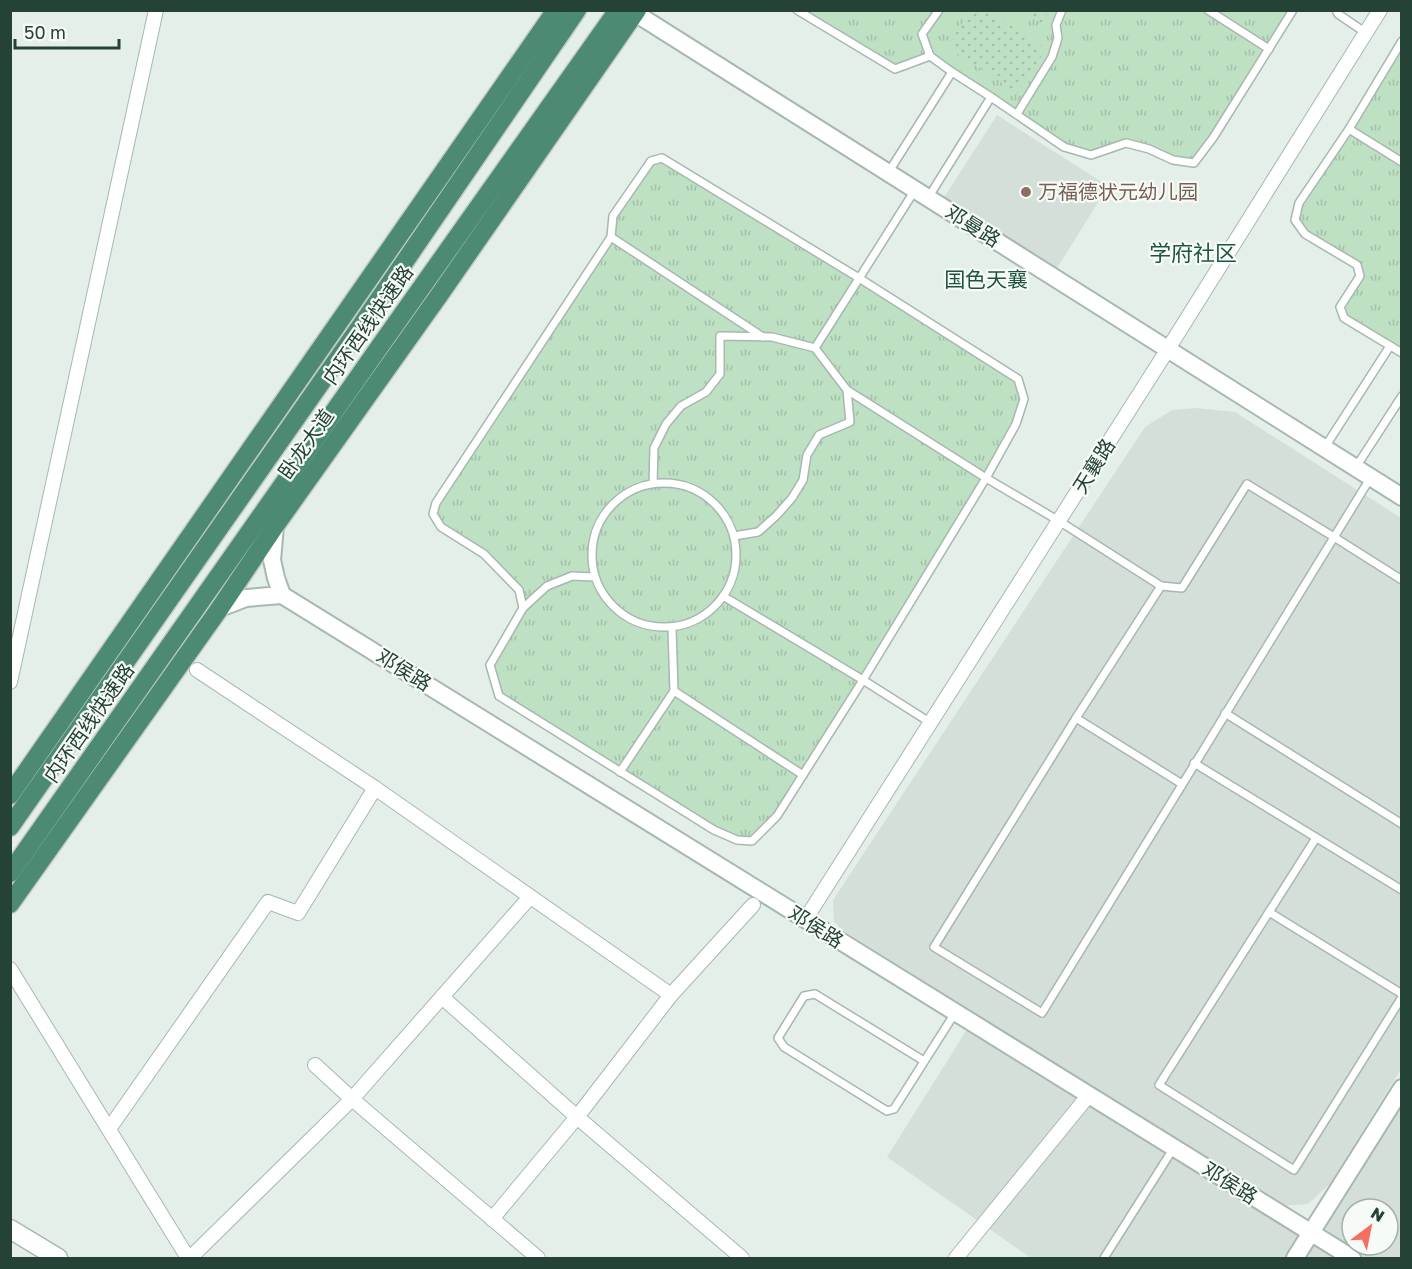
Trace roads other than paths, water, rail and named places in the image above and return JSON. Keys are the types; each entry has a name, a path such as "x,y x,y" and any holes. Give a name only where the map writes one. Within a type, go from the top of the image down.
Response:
{"highway":[{"path":"10,795 556,10"},
{"name":"内环西线快速路","path":"10,827 362,324 577,10"},
{"name":"内环西线快速路","path":"10,873 392,329 630,11"},
{"name":"卧龙大道","path":"10,904 447,284 630,11"}],"main road":[{"path":"10,1229 58,1258"}],"street":[{"path":"10,682 156,10"},
{"name":"天襄路","path":"805,920 1168,349 1380,10"},
{"name":"邓曼路","path":"630,11 1401,497"},
{"path":"220,608 246,598 282,595 272,560 275,526"},
{"name":"邓侯路","path":"282,595 1352,1258"},
{"path":"197,670 375,788 670,995"},
{"path":"108,1129 268,902 298,913 375,788"},
{"path":"10,969 189,1258 352,1099 530,897"},
{"path":"492,1219 577,1117 670,995 753,905"},
{"path":"442,997 577,1117 742,1258"},
{"path":"315,1065 538,1258"},
{"path":"1295,1258 1401,1088"},
{"path":"957,1258 1088,1096"}],"lane":[{"path":"797,10 895,69 930,56"},
{"path":"939,10 922,34 930,56 1065,147 1091,155 1126,143 1149,149 1173,160 1194,163 1293,10"},
{"path":"1017,114 1052,57 1058,38 1056,26 1062,10"},
{"path":"1208,10 1269,49"},
{"path":"1336,10 1338,14 1366,33"},
{"path":"1401,41 1349,129 1299,203 1294,220 1305,234 1357,265 1360,276 1340,307 1344,318 1401,353"},
{"path":"888,173 952,72"},
{"path":"815,348 859,278 991,97"},
{"path":"1349,129 1401,162"},
{"path":"524,608 519,590 484,554 441,526 433,514 436,503 611,237 613,216 651,161 662,158 859,278 1018,380 1024,399 1016,424 986,478 777,816 752,841 737,840 714,830 499,696 490,665 524,608 547,586 572,576 594,577"},
{"path":"611,237 763,337"},
{"path":"653,483 654,448 666,424 681,406 706,392 720,374 720,336 772,337 815,348 847,390 986,478 1059,520 1161,586 1182,588 1247,484 1401,580"},
{"path":"1324,448 1390,346"},
{"path":"734,536 758,532 792,498 803,480 807,455 819,435 850,422 847,390"},
{"path":"1356,468 1401,396"},
{"path":"1161,586 934,947 1042,1013 1371,477"},
{"path":"653,483 674,483 694,489 712,501 726,517 734,536 737,561 730,585 723,596 716,606 696,621 672,628 647,626 624,616 606,599 594,577 591,552 596,527 610,506 629,491 653,483"},
{"path":"723,596 931,723"},
{"path":"620,772 674,691 672,628"},
{"path":"674,691 803,775"},
{"path":"1225,713 1401,824"},
{"path":"1076,718 1182,784"},
{"path":"1194,763 1401,890"},
{"path":"1269,912 1401,996 1294,1170 1159,1085 1316,838"},
{"path":"924,1061 815,993 804,996 778,1038 784,1047 887,1112 894,1109 955,1013"},
{"path":"1104,1258 1173,1149"}],"place":[{"name":"万福德状元幼儿园","path":"1026,192"}],"district":[{"name":"学府社区","path":"1193,253"},
{"name":"国色天襄","path":"986,280"}]}
